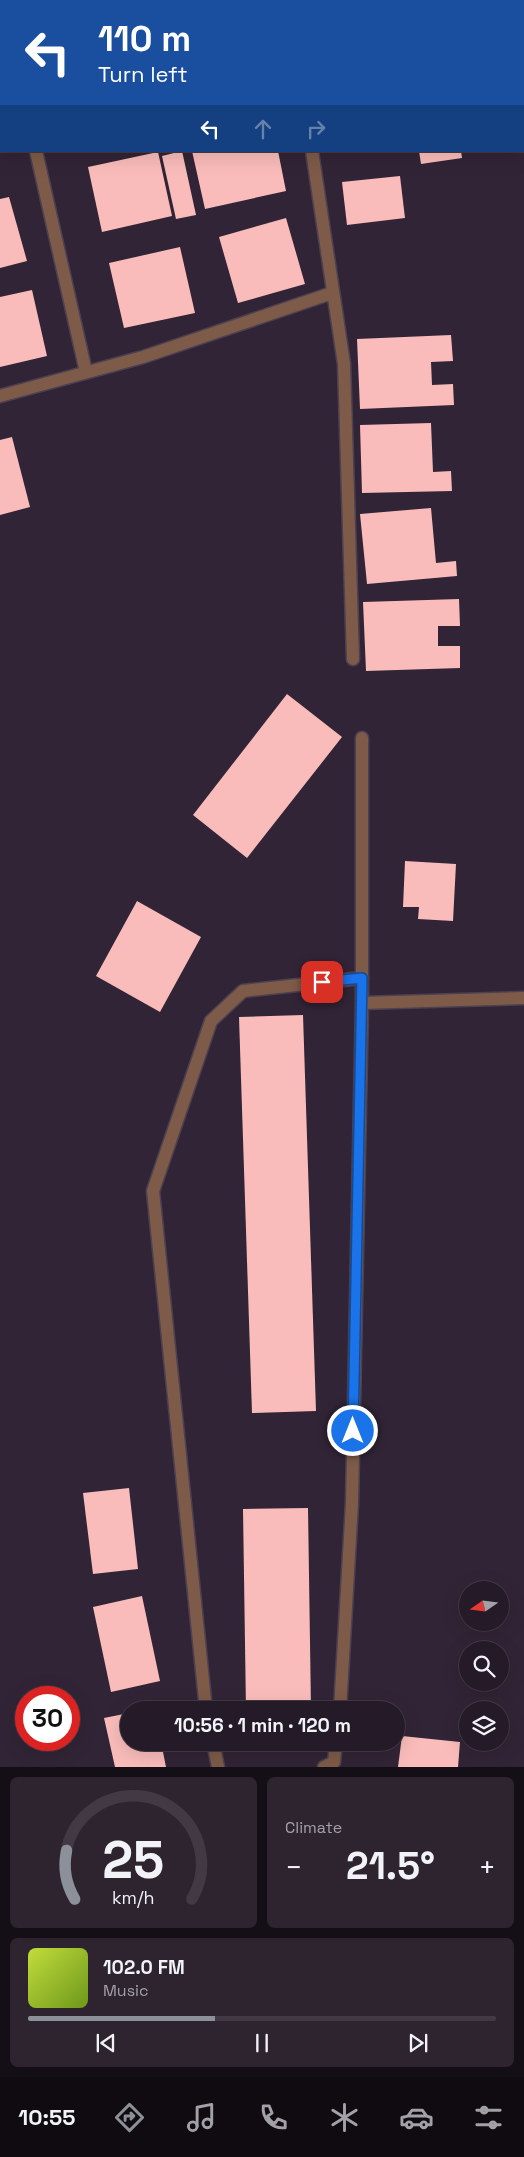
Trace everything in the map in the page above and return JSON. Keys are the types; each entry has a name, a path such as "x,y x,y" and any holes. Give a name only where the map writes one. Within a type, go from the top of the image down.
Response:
{"street":[{"path":"36,152 86,372"},
{"path":"312,152 344,364 352,659"},
{"path":"0,396 143,357 332,293"},
{"path":"341,1701 352,1503 362,1003 362,738"},
{"path":"205,1701 153,1191 211,1021 244,991 362,978"},
{"path":"362,1003 524,998"},
{"path":"215,1751 218,1767"},
{"path":"324,1767 334,1762 335,1751"}],"building":[{"path":"158,152 172,216 102,232 88,167"},
{"path":"182,152 196,215 176,219 162,156"},
{"path":"192,152 278,152 286,191 205,209"},
{"path":"419,152 461,152 462,158 421,164"},
{"path":"400,176 405,218 347,225 342,182"},
{"path":"9,197 27,261 0,268 0,199"},
{"path":"286,218 305,284 238,303 219,237"},
{"path":"180,247 195,313 124,328 109,263"},
{"path":"32,290 47,356 0,367 0,297"},
{"path":"451,335 453,361 431,362 432,385 453,384 454,405 360,409 357,339"},
{"path":"431,423 433,472 451,471 452,491 362,493 360,425"},
{"path":"12,437 30,507 0,515 0,440"},
{"path":"431,508 436,563 456,561 457,576 367,584 360,514"},
{"path":"459,599 460,626 438,626 438,646 460,646 460,668 366,671 363,602"},
{"path":"287,694 342,737 247,858 193,815"},
{"path":"405,861 456,864 453,921 418,919 419,907 403,907"},
{"path":"137,901 201,937 160,1012 96,976"},
{"path":"303,1015 316,1411 252,1413 239,1017"},
{"path":"129,1488 138,1569 93,1574 83,1493"},
{"path":"308,1508 311,1701 246,1701 243,1509"},
{"path":"142,1596 160,1681 111,1692 93,1607"},
{"path":"120,1715 120,1751 163,1751 166,1767 115,1767 104,1718"},
{"path":"405,1736 459,1742 458,1767 398,1767 400,1751 405,1751"}],"route":[{"path":"322,982 362,978 353,1431"}]}
